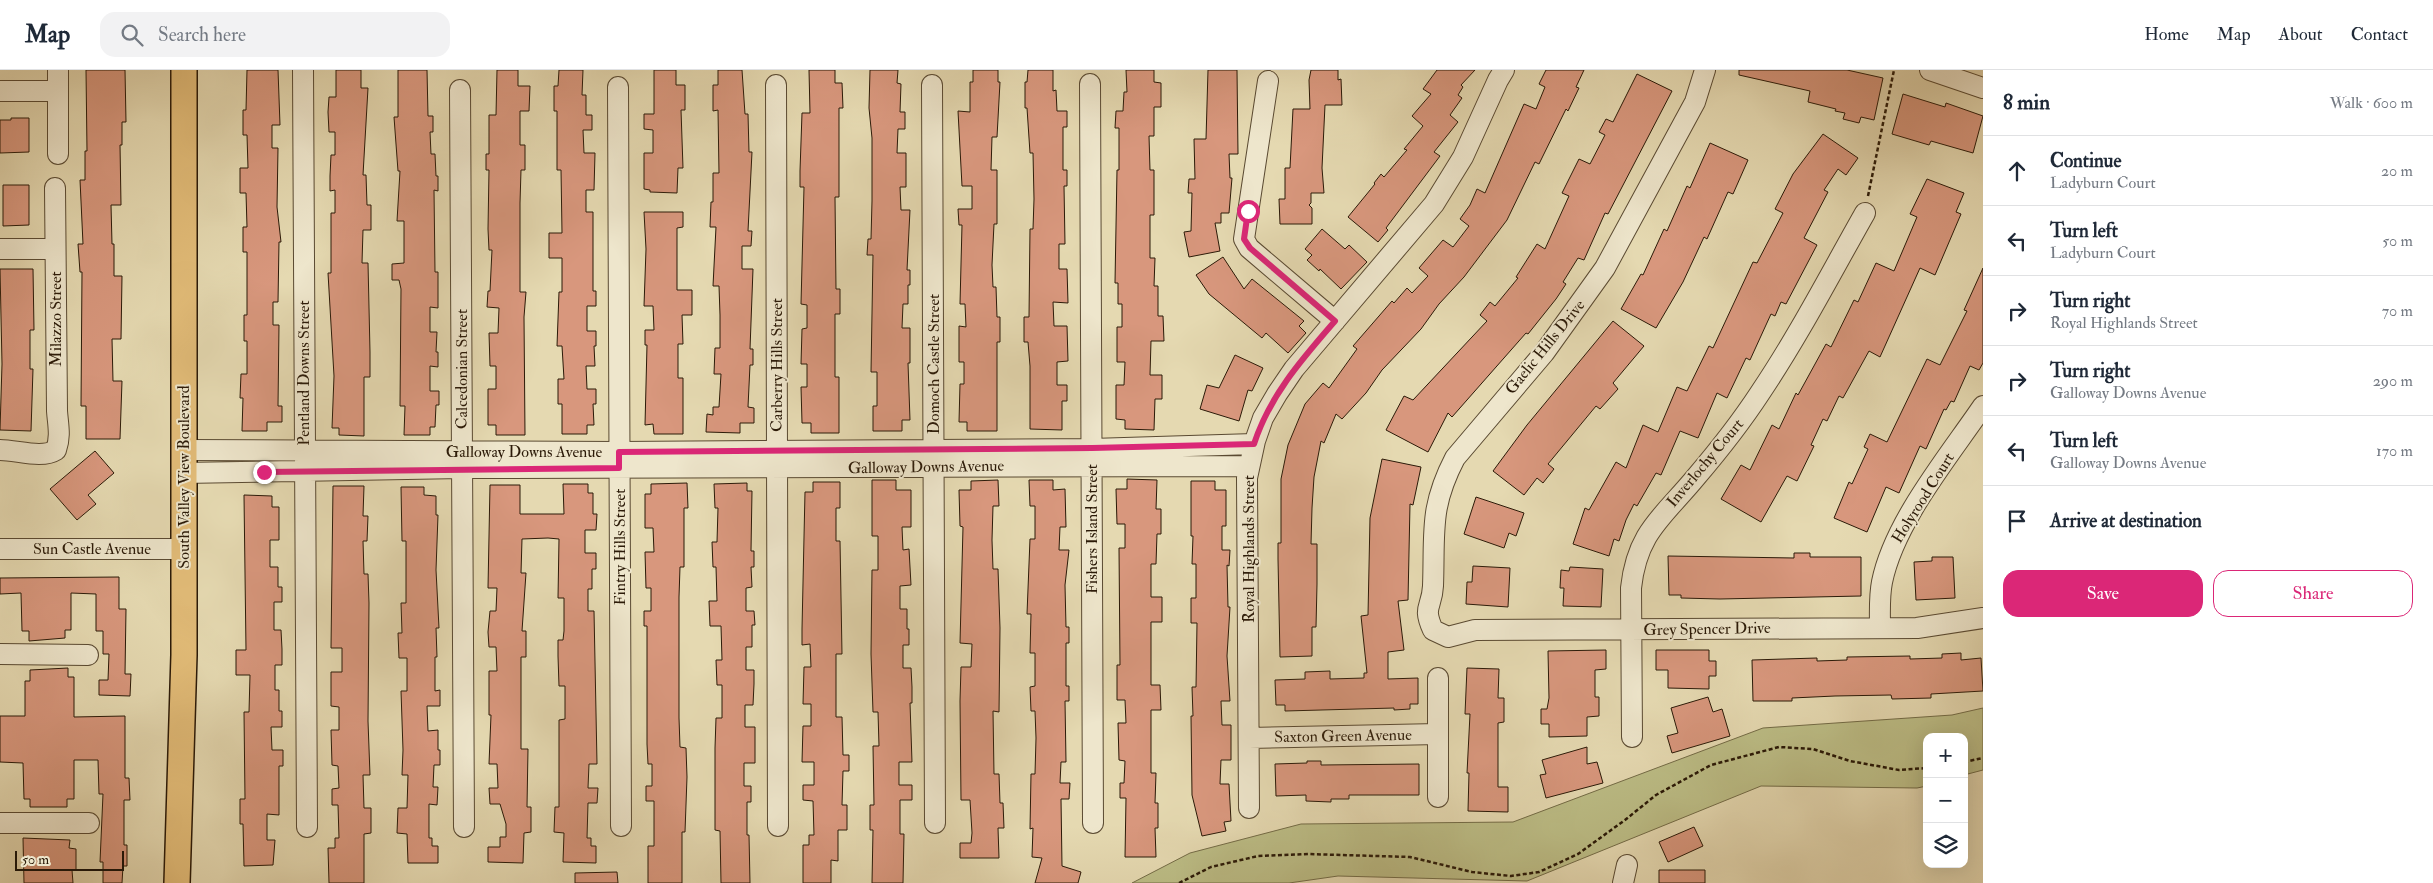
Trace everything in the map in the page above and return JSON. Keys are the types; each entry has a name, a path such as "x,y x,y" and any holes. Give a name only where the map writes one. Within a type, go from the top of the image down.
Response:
{"main road":[{"name":"South Valley View Boulevard","path":"177,883 183,719 185,548 184,70"}],"street":[{"path":"58,70 58,154"},
{"name":"Pentland Downs Street","path":"303,70 307,827"},
{"name":"Royal Highlands Street","path":"1250,808 1247,478 1254,444 1263,418 1276,394 1294,369 1434,204 1463,157 1504,70"},
{"path":"1930,70 1983,88"},
{"name":"Gaelic Hills Drive","path":"1433,630 1427,613 1433,588 1432,532 1439,491 1446,474 1455,458 1544,353 1606,268 1695,102 1702,71"},
{"path":"1268,81 1244,239 1250,248 1335,321"},
{"name":"Domoch Castle Street","path":"932,84 934,823"},
{"name":"Fishers Island Street","path":"1090,84 1093,824"},
{"name":"Carberry Hills Street","path":"776,85 778,826"},
{"name":"Fintry Hills Street","path":"618,87 621,826"},
{"name":"Calcedonian Street","path":"460,90 464,827"},
{"path":"0,91 58,91"},
{"name":"Milazzo Street","path":"0,450 18,450 44,455 56,450 60,434 57,411 55,188"},
{"name":"Inverlochy Court","path":"1632,737 1632,578 1647,534 1660,515 1686,490 1715,455 1760,393 1804,322 1865,213"},
{"path":"0,249 55,249"},
{"name":"Holyrood Court","path":"1880,628 1882,583 1891,550 1928,488 1983,406"},
{"name":"Galloway Downs Avenue","path":"1092,457 1254,444"},
{"path":"251,450 251,472"},
{"name":"Galloway Downs Avenue","path":"184,461 251,450 304,461"},
{"name":"Galloway Downs Avenue","path":"184,461 251,472 304,461 462,460 1092,457 1249,466"},
{"name":"Sun Castle Avenue","path":"0,548 185,548"},
{"name":"Grey Spencer Drive","path":"1433,630 1448,637 1475,630 1926,627 1983,618"},
{"path":"0,654 88,654"},
{"path":"1438,678 1438,797"},
{"name":"Saxton Green Avenue","path":"1249,738 1438,734"},
{"path":"0,823 89,824"}],"path":[{"path":"1865,213 1894,70"},
{"path":"1179,883 1211,867 1258,856 1308,854 1410,857 1472,872 1511,876 1539,872 1578,854 1656,795 1710,766 1779,746 1814,749 1850,761 1899,770 1923,768"},
{"path":"1968,761 1983,758"}],"green space":[{"path":"1983,708 1983,770 1968,774 1968,733 1923,733 1923,787 1761,786 1527,881 1338,876 1289,883 1132,883 1190,853 1301,824 1513,822 1763,728 1952,715"}],"building":[{"path":"86,70 125,70 126,122 122,122 122,145 120,145 121,205 111,205 114,276 122,276 121,339 112,339 113,381 122,381 120,439 86,439 86,406 81,406 82,272 80,272 78,244 83,244 80,180 85,180 85,151 87,151"},
{"path":"247,70 278,70 280,125 272,125 272,148 278,148 277,207 281,242 279,242 278,302 273,302 273,325 279,325 278,406 282,406 282,422 267,422 267,431 242,431 243,398 240,398 241,374 247,374 247,341 244,341 244,315 247,315 247,252 243,252 243,227 247,227 246,193 240,193 240,168 248,168 247,135 243,135 243,110 246,110"},
{"path":"336,70 361,70 361,88 368,88 363,175 366,175 367,205 371,205 371,230 363,230 362,263 368,263 370,377 364,377 364,436 339,435 339,428 332,428 334,376 328,273 331,273 331,213 335,213 335,190 330,191 330,176 331,155 335,155 335,132 329,132 328,112 329,97 336,97"},
{"path":"398,70 427,70 428,116 433,116 433,132 430,132 431,154 435,154 436,176 438,176 438,191 434,190 435,272 438,272 438,308 430,307 430,332 437,332 436,352 438,352 438,367 430,366 430,391 439,391 439,405 436,405 435,427 430,427 430,435 404,435 405,406 400,406 401,289 399,280 392,280 392,264 404,263 404,221 397,221 400,171 398,171 394,117 398,117"},
{"path":"497,70 518,70 518,86 530,86 529,111 520,111 520,145 525,145 525,170 521,170 520,292 526,292 524,317 525,435 496,435 496,425 488,425 488,389 496,389 496,366 490,366 489,333 498,333 499,308 487,307 488,291 490,291 492,250 489,250 489,170 486,170 486,154 489,154 489,115 496,115"},
{"path":"559,70 583,70 582,95 586,95 586,115 592,115 592,130 583,130 584,153 595,153 594,190 586,190 586,212 593,212 593,291 596,291 596,306 587,306 587,331 596,331 596,346 594,346 595,366 586,366 587,389 596,389 596,404 593,404 594,425 587,425 587,434 562,434 562,404 558,404 558,379 564,379 562,346 557,346 559,292 562,292 562,258 549,258 549,233 562,233 561,170 557,170 557,111 554,111 554,86 558,86"},
{"path":"654,70 676,70 676,85 685,85 685,110 681,110 683,168 678,168 677,193 650,192 650,190 644,189 644,153 653,153 653,130 644,129 644,114 654,114"},
{"path":"718,70 742,70 745,114 748,114 749,152 752,152 748,231 752,231 751,246 742,246 742,269 753,269 750,349 753,349 753,365 750,365 748,407 754,408 754,423 740,423 740,433 706,432 707,414 713,415 713,407 719,407 721,374 714,374 715,348 720,348 720,315 719,286 713,286 716,227 710,227 711,202 713,202 713,173 719,173 718,110 713,111 713,85 718,85"},
{"path":"809,70 835,70 835,83 842,83 843,108 839,108 839,197 835,197 836,289 840,289 840,314 835,314 835,377 839,377 839,433 811,433 811,423 802,423 801,387 807,387 807,364 801,364 802,329 807,328 807,305 801,304 804,187 800,187 800,171 802,113 810,113"},
{"path":"870,70 898,70 897,83 901,84 900,112 905,112 905,129 898,129 897,153 906,153 906,187 900,187 901,210 910,210 907,270 910,270 910,285 908,285 908,304 903,304 902,328 910,328 910,363 908,363 910,420 902,420 902,431 873,431 873,406 877,406 877,372 871,372 873,255 867,255 868,239 871,239 872,201 872,138 869,108"},
{"path":"973,70 998,70 998,82 1000,82 997,137 992,137 991,170 997,170 997,224 994,224 992,265 993,287 996,287 997,317 1000,317 1000,342 997,342 997,431 967,431 967,422 959,422 960,384 964,384 964,362 959,362 959,326 966,327 965,304 960,304 962,225 959,225 958,209 972,209 972,186 962,186 958,111 970,112 970,82 973,82"},
{"path":"1028,70 1053,70 1053,91 1056,90 1057,111 1067,111 1067,127 1063,127 1063,170 1067,170 1067,186 1064,186 1065,244 1059,244 1059,269 1067,269 1068,303 1053,302 1054,326 1067,326 1068,361 1057,362 1057,385 1067,385 1067,401 1062,401 1062,430 1030,429 1030,366 1028,342 1024,342 1024,317 1029,317 1030,229 1033,229 1034,199 1033,153 1030,153 1027,108 1025,108 1025,82 1027,82"},
{"path":"1126,70 1154,70 1154,82 1161,83 1161,107 1154,107 1154,136 1149,136 1150,170 1154,170 1154,215 1150,215 1150,258 1155,258 1154,286 1158,286 1158,316 1163,316 1164,341 1151,341 1150,375 1162,375 1162,399 1155,399 1154,430 1125,429 1125,420 1116,419 1116,385 1124,385 1125,362 1117,362 1117,327 1122,327 1122,304 1118,304 1118,283 1115,283 1119,128 1115,128 1116,111 1123,111 1124,92 1127,92"},
{"path":"1208,70 1237,70 1238,154 1229,154 1230,178 1232,178 1229,213 1221,213 1221,223 1215,223 1220,251 1189,257 1184,232 1191,231 1192,193 1188,193 1189,179 1195,179 1194,139 1206,139"},
{"path":"1311,70 1338,70 1338,80 1341,79 1342,105 1325,105 1322,168 1324,193 1311,193 1311,203 1309,205 1312,208 1312,224 1280,224 1279,199 1285,199 1285,168 1290,168 1293,109 1310,109 1309,80"},
{"path":"1437,70 1475,70 1461,85 1463,87 1458,95 1462,98 1450,115 1458,122 1434,152 1440,156 1386,228 1388,230 1378,242 1348,217 1381,174 1384,177 1407,150 1404,149 1423,126 1412,116 1431,94 1423,89"},
{"path":"1546,70 1584,70 1576,87 1579,88 1568,111 1566,109 1539,164 1535,162 1507,220 1464,277 1439,304 1421,329 1382,370 1366,393 1342,419 1336,414 1324,443 1321,441 1314,477 1312,508 1311,544 1317,544 1317,584 1316,627 1312,627 1312,656 1280,657 1278,543 1281,543 1281,479 1288,445 1305,404 1323,383 1329,388 1357,349 1353,346 1392,301 1394,303 1407,288 1412,293 1428,276 1419,268 1443,240 1453,247 1469,226 1460,219 1470,205 1477,189 1485,193 1524,104 1536,109 1545,87 1539,84"},
{"path":"1739,70 1847,70 1883,78 1874,120 1861,117 1859,123 1843,119 1845,113 1835,111 1836,109 1808,102 1810,91 1739,75"},
{"path":"1637,74 1672,91 1608,214 1605,213 1584,260 1578,258 1563,282 1566,284 1528,334 1526,333 1452,417 1448,413 1428,452 1386,430 1404,396 1413,400 1487,321 1480,315 1490,302 1495,306 1518,278 1516,277 1537,244 1545,249 1569,196 1562,193 1579,159 1590,164 1605,135 1599,132 1606,119 1613,122"},
{"path":"1903,94 1945,107 1946,103 1983,116 1973,153 1931,141 1929,145 1892,134"},
{"path":"11,118 29,118 29,152 0,153 0,120 11,120"},
{"path":"1823,134 1858,158 1846,175 1838,169 1824,190 1828,192 1804,238 1817,245 1786,304 1781,302 1775,316 1771,314 1750,360 1746,358 1727,398 1717,393 1698,438 1680,431 1661,475 1656,473 1637,506 1634,504 1619,541 1614,539 1609,556 1573,544 1585,508 1589,510 1616,462 1626,468 1643,425 1658,432 1677,387 1687,391 1709,346 1713,348 1753,262 1757,263 1783,213 1775,209 1793,174"},
{"path":"1710,143 1748,160 1733,194 1728,192 1707,239 1704,237 1683,282 1656,328 1621,309 1641,274 1643,275 1664,229 1667,231 1687,186 1690,188"},
{"path":"1927,179 1964,193 1956,212 1961,214 1935,275 1920,268 1880,357 1869,351 1843,398 1839,396 1827,421 1823,419 1811,445 1814,446 1797,481 1787,476 1761,522 1721,499 1741,465 1750,470 1772,425 1779,429 1796,393 1798,395 1826,344 1831,347 1854,300 1858,302 1876,263 1894,271 1917,217 1910,214"},
{"path":"3,185 29,185 29,225 3,226"},
{"path":"644,212 683,212 683,227 677,228 677,290 692,290 692,315 682,315 683,344 678,344 678,378 683,378 683,434 654,434 653,424 645,425 647,345 645,345 645,330 654,330 653,306 644,306 646,249"},
{"path":"1322,229 1345,249 1349,245 1367,262 1341,289 1320,269 1319,271 1307,260 1312,255 1305,249"},
{"path":"1223,257 1244,289 1252,279 1304,321 1299,326 1306,333 1288,353 1266,333 1262,338 1209,294 1196,275"},
{"path":"1983,268 1983,363 1979,370 1970,366 1954,402 1951,401 1946,410 1944,409 1926,449 1920,446 1899,493 1886,487 1867,532 1834,518 1849,482 1852,484 1868,449 1864,447 1870,434 1887,442 1927,359 1940,365 1967,311 1964,310"},
{"path":"0,269 33,269 34,330 30,330 30,369 33,369 31,431 0,430 2,364"},
{"path":"1613,321 1644,346 1613,383 1618,389 1600,409 1596,406 1548,464 1554,469 1543,483 1537,478 1524,495 1493,471 1527,425"},
{"path":"1235,355 1263,368 1252,391 1248,390 1239,421 1200,409 1207,385 1219,388"},
{"path":"95,451 114,473 88,495 96,504 77,520 50,489"},
{"path":"1382,459 1421,467 1413,505 1410,504 1408,600 1398,601 1404,650 1388,652 1388,679 1418,678 1418,704 1410,704 1410,709 1394,710 1394,708 1285,711 1285,705 1276,705 1275,680 1305,679 1305,672 1330,671 1330,679 1364,678 1364,673 1367,673 1361,616 1368,615 1370,518"},
{"path":"1127,479 1157,480 1156,509 1161,509 1161,534 1157,534 1156,564 1151,564 1151,597 1162,597 1162,622 1151,622 1151,685 1160,685 1161,710 1151,710 1151,773 1156,773 1155,803 1158,803 1158,828 1155,828 1156,857 1125,857 1126,798 1120,798 1120,783 1124,783 1125,761 1119,760 1118,723 1126,723 1125,700 1117,700 1117,665 1120,665 1119,548 1125,548 1125,524 1117,524 1116,489 1127,489"},
{"path":"872,480 896,480 896,490 911,490 911,527 902,527 903,550 909,549 911,585 900,586 900,609 907,609 907,629 909,629 909,645 903,645 903,668 911,668 912,687 912,703 910,703 912,762 899,762 899,785 912,785 912,800 900,800 900,834 904,834 903,883 872,883 873,830 870,830 870,805 874,805 873,746 879,746 878,712 873,712 871,654 872,570 878,570 878,536 872,536"},
{"path":"998,480 999,506 993,506 992,540 993,569 998,569 1000,628 999,712 993,711 994,774 999,774 1000,803 1003,803 1004,828 998,828 999,858 960,858 960,843 971,843 972,833 970,800 961,800 960,701 961,667 971,667 972,644 960,643 963,527 960,526 959,490 971,490 971,481"},
{"path":"1029,480 1053,480 1053,490 1065,489 1066,527 1060,527 1059,550 1069,550 1065,585 1066,627 1069,627 1069,643 1066,643 1066,686 1069,686 1069,701 1065,701 1066,762 1061,762 1060,783 1070,783 1069,799 1061,799 1062,866 1081,872 1078,883 1035,883 1042,858 1032,857 1033,828 1030,829 1031,774 1035,774 1036,738 1035,711 1031,711 1030,687 1035,686 1035,653 1030,653 1031,614 1027,614 1030,539 1035,539 1035,506 1030,506"},
{"path":"1191,481 1215,481 1215,490 1226,490 1226,526 1222,526 1222,550 1230,550 1229,566 1227,565 1228,607 1230,607 1227,656 1230,701 1221,701 1222,725 1231,725 1231,760 1221,760 1220,784 1229,784 1231,821 1224,822 1226,831 1202,836 1192,795 1191,716 1193,716 1192,687 1196,687 1197,623 1191,623 1191,598 1196,598 1196,564 1192,564"},
{"path":"813,482 840,482 840,508 836,508 836,541 840,541 842,654 836,654 836,717 842,717 843,755 849,755 849,771 843,771 842,805 847,805 847,830 838,830 838,861 831,860 831,883 803,883 803,845 809,845 809,835 814,835 813,801 803,800 803,785 814,785 814,762 802,762 803,726 811,726 811,704 803,704 804,667 811,667 810,644 802,645 805,492 813,492"},
{"path":"687,483 688,508 684,508 684,567 680,567 679,597 680,747 686,748 687,777 685,832 682,832 682,883 648,883 648,846 654,846 654,801 646,801 646,786 652,786 652,764 648,764 647,626 644,626 644,611 651,611 651,588 646,588 645,552 654,552 653,528 645,528 645,494 651,494 651,484"},
{"path":"747,483 747,491 752,491 751,551 754,551 754,567 751,567 752,587 746,588 746,611 754,611 755,625 752,625 752,647 746,647 746,670 754,670 754,684 753,705 745,705 745,727 755,727 755,763 744,763 744,786 751,786 751,802 747,802 750,883 721,883 720,831 715,830 715,748 716,718 722,718 722,685 717,685 716,660 722,660 721,626 710,626 709,601 717,601 716,567 713,567 712,542 717,542 718,508 715,508 714,484"},
{"path":"563,484 588,484 588,493 593,493 593,514 597,514 596,530 585,530 585,553 596,553 596,569 592,569 592,589 588,589 588,611 594,611 597,764 589,764 588,788 598,788 597,803 588,803 587,838 591,838 591,846 596,846 596,863 563,862 564,833 554,832 555,807 559,807 559,720 565,719 565,686 559,686 558,656 558,640 563,640 564,631 564,598 558,598 559,539 548,538 522,539 521,573 526,573 522,631 526,631 526,657 521,657 521,749 528,749 527,807 531,807 531,832 524,833 523,863 488,862 488,847 500,847 500,837 506,837 506,824 500,804 490,804 489,788 498,788 497,764 489,764 491,715 489,715 489,671 497,671 496,647 489,647 488,632 490,611 496,611 497,588 488,588 490,485 520,485 520,514 564,514"},
{"path":"333,486 364,486 363,516 368,516 367,541 363,541 364,574 368,574 369,603 368,721 370,775 363,775 364,808 371,808 371,833 364,834 364,883 329,883 328,848 335,848 335,838 339,838 338,805 332,805 332,789 339,788 338,766 332,765 331,730 339,730 339,707 331,706 331,672 342,672 342,648 331,648"},
{"path":"401,487 424,487 424,495 436,496 436,515 438,515 436,570 439,628 436,628 435,691 440,690 440,706 427,706 428,731 438,730 438,750 440,750 440,765 434,765 433,787 438,787 437,805 429,804 429,838 432,838 432,846 438,846 438,863 408,863 407,834 397,833 398,808 407,808 408,775 402,775 401,691 407,691 407,658 399,658 398,633 402,633 401,603 406,603 406,541 402,541"},
{"path":"244,495 272,496 272,507 279,507 279,540 270,540 270,567 278,567 278,587 282,587 282,602 274,602 274,630 281,630 282,665 275,665 275,690 279,690 279,711 282,711 282,727 271,727 272,750 283,750 283,766 279,766 279,815 267,814 267,840 275,840 273,865 244,866 243,824 240,824 240,799 245,799 244,712 249,712 250,675 236,675 236,650 246,650"},
{"path":"1476,497 1524,513 1516,536 1509,533 1504,548 1464,534"},
{"path":"1794,553 1810,553 1810,557 1861,557 1861,596 1720,599 1681,598 1681,595 1669,595 1668,556 1794,558"},
{"path":"1932,557 1953,557 1955,598 1916,600 1914,562 1932,561"},
{"path":"1473,566 1510,568 1508,607 1466,604 1467,582 1472,582"},
{"path":"1570,567 1603,569 1601,607 1563,606 1564,588 1560,588 1561,570 1569,571"},
{"path":"119,577 119,609 126,609 125,674 131,674 130,696 99,695 99,680 108,680 109,654 103,654 103,631 96,631 96,594 71,593 71,630 65,630 65,638 29,641 29,631 22,631 21,593 0,594 0,578"},
{"path":"1606,650 1606,669 1595,670 1595,697 1599,697 1599,716 1587,717 1587,736 1549,737 1549,724 1541,724 1541,709 1547,709 1549,698 1548,651"},
{"path":"1656,650 1709,650 1709,661 1716,661 1716,676 1709,676 1709,689 1668,688 1668,670 1656,670"},
{"path":"1961,653 1961,660 1981,658 1983,691 1931,694 1931,698 1892,699 1891,695 1792,698 1792,701 1753,701 1752,660 1817,658 1817,661 1847,660 1847,657 1910,656 1910,659 1942,658 1942,654"},
{"path":"68,668 68,677 74,677 74,717 125,716 125,778 129,778 130,800 124,800 124,845 127,845 127,866 123,866 122,883 103,883 103,862 100,862 103,794 99,794 98,760 74,760 74,799 67,799 67,807 30,807 30,799 24,799 23,763 0,762 0,716 25,716 25,681 30,681 30,670"},
{"path":"1467,668 1499,669 1498,698 1504,698 1504,722 1498,723 1498,787 1508,787 1508,812 1468,811 1469,773 1467,773 1470,714 1465,714"},
{"path":"1708,697 1713,712 1722,709 1730,736 1672,753 1667,736 1678,733 1671,708"},
{"path":"1587,747 1587,764 1597,762 1603,783 1546,798 1540,775 1546,774 1542,760"},
{"path":"1307,761 1321,761 1321,765 1419,764 1419,795 1349,795 1349,799 1331,799 1331,802 1306,801 1306,795 1276,796 1275,764 1307,763"},
{"path":"1694,827 1703,846 1668,862 1659,842"},
{"path":"23,838 70,840 69,848 76,849 76,870 72,870 73,883 24,883"},
{"path":"1659,870 1705,870 1705,883 1659,883"},
{"path":"617,872 618,883 575,883 575,873"}],"route":[{"path":"264,472 462,468 619,468 619,452 1092,448 1254,444 1263,418 1276,394 1294,369 1335,321 1250,248 1244,239 1248,211"}]}
